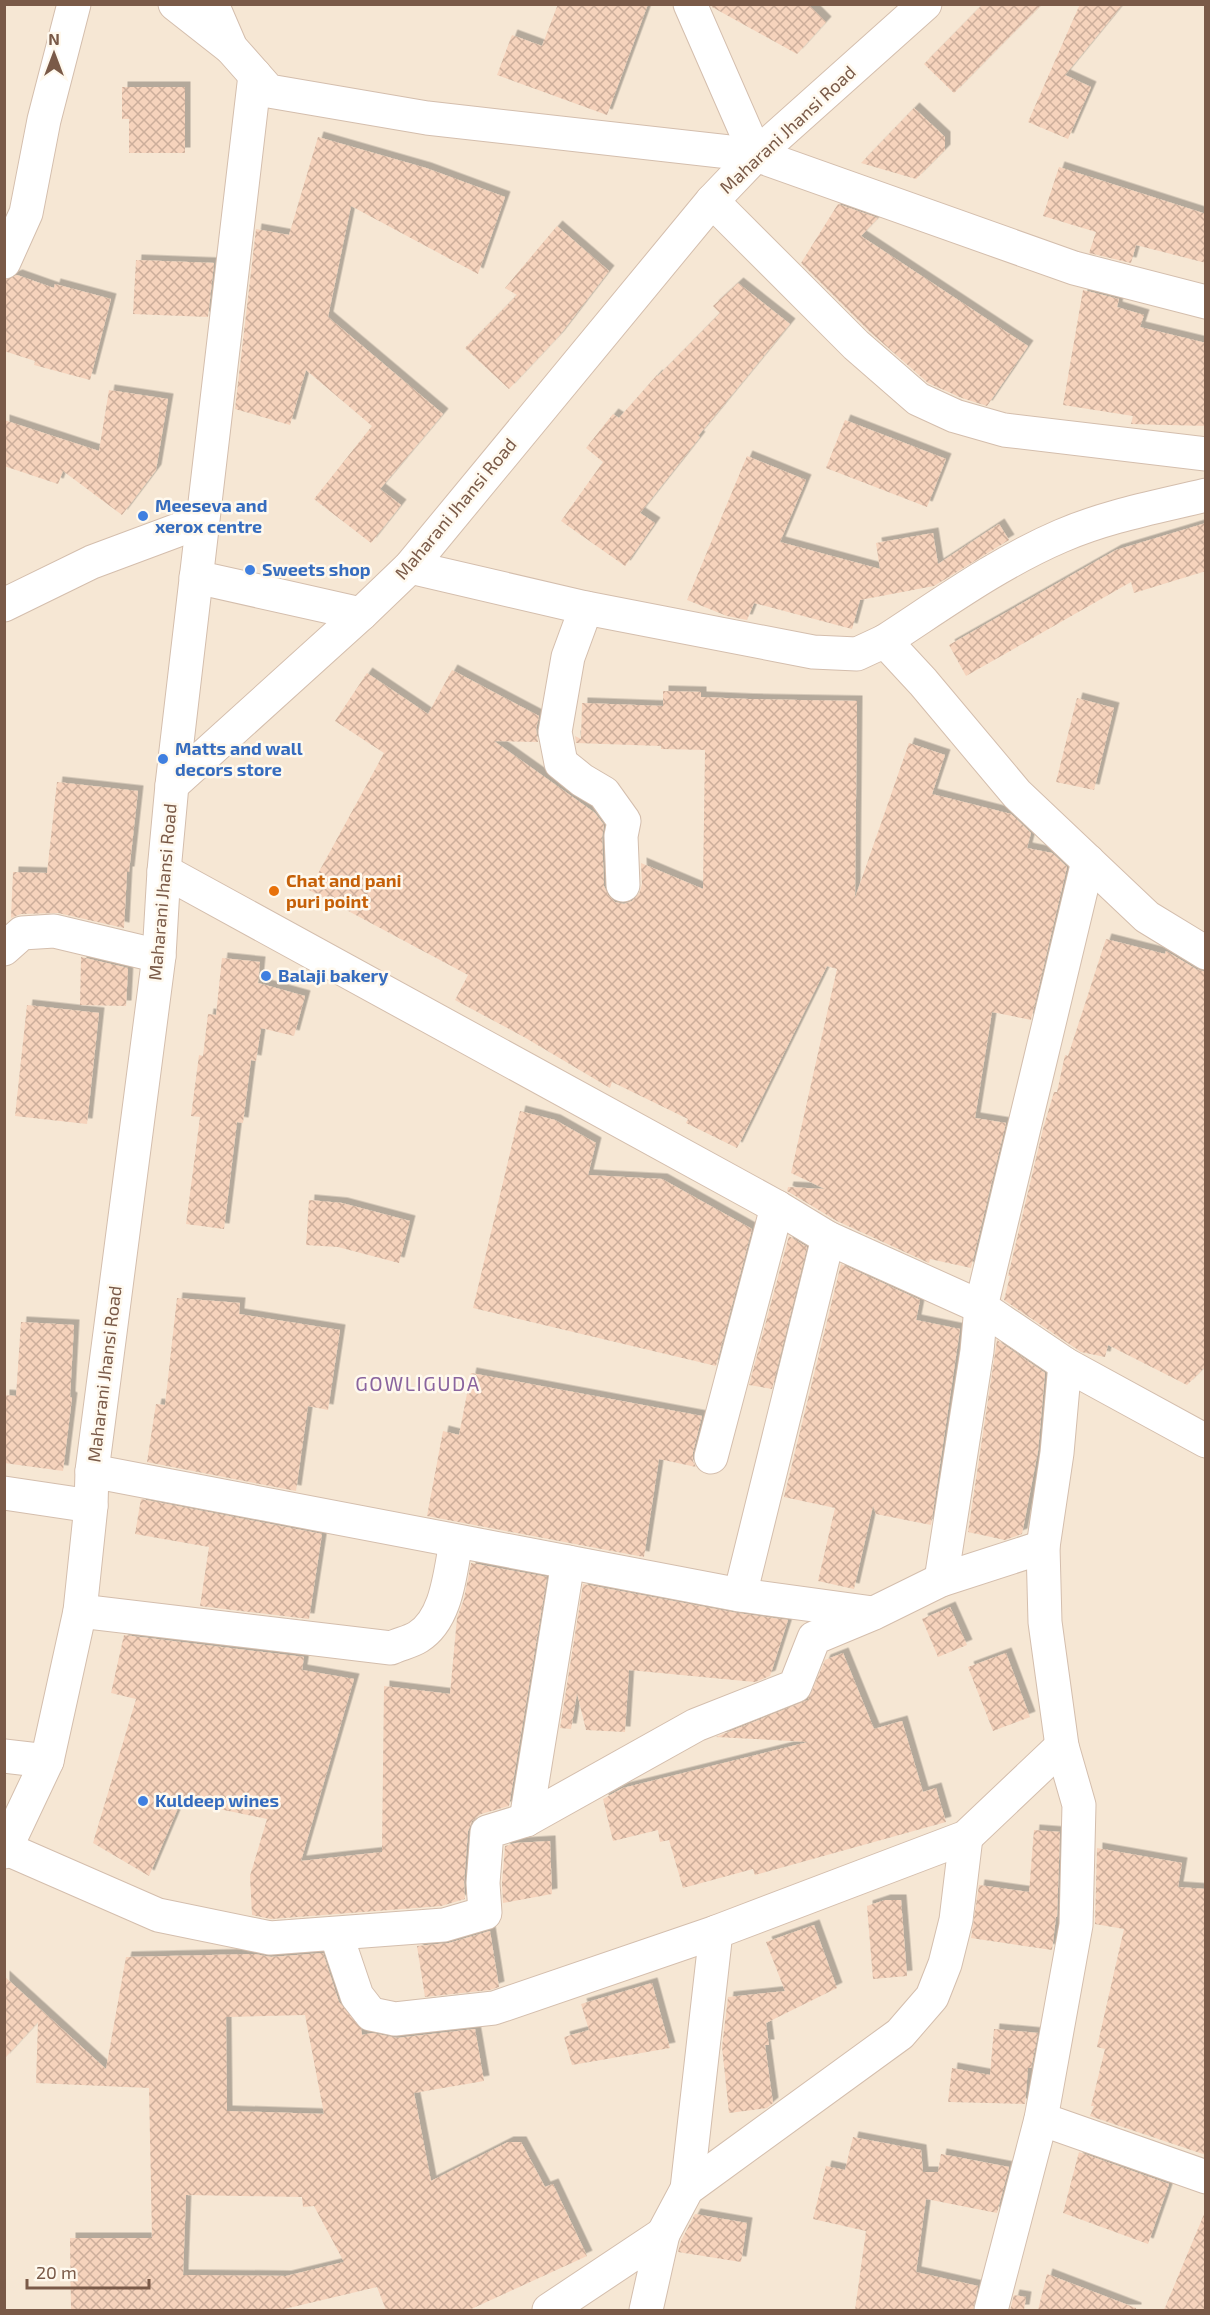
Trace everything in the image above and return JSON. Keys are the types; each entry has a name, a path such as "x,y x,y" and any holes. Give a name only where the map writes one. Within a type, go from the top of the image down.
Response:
{"street":[{"path":"4,262 26,213 44,120 74,4"},
{"path":"175,4 231,48 269,91 427,118 756,155 1074,268 1206,302"},
{"path":"212,4 231,48"},
{"path":"690,4 756,155"},
{"name":"Maharani Jhansi Road","path":"6,1851 47,1761 80,1611 91,1506 92,1471 159,956 172,785 361,615 410,567 712,201 756,155 925,4"},
{"path":"172,785 255,75"},
{"path":"712,201 855,345 918,399 955,416 1004,430 1206,454"},
{"path":"410,567 586,608 813,652 857,654 885,641 988,573 1061,536 1117,516 1206,495"},
{"path":"4,605 92,562 202,521"},
{"path":"196,577 361,615"},
{"path":"586,608 567,657 555,732 561,763 582,780 604,793 624,821 621,836 623,885"},
{"path":"885,641 924,682 1017,794 1147,917 1204,946"},
{"path":"941,1580 981,1307 1088,861"},
{"path":"164,871 777,1207 828,1238 981,1307 1065,1364 1201,1430"},
{"path":"4,949 22,933 54,931 159,956"},
{"path":"711,1457 777,1207"},
{"path":"740,1595 828,1238"},
{"path":"991,2310 1041,2119 1076,1925 1079,1805 1062,1746 1045,1622 1043,1547 1057,1453 1065,1364"},
{"path":"92,1471 740,1595 874,1613"},
{"path":"4,1493 91,1506"},
{"path":"80,1611 391,1648 418,1637 435,1621 448,1584 456,1542"},
{"path":"6,1851 158,1915 270,1938 444,1925 485,1913 483,1883 487,1833 526,1820 696,1725 795,1686 814,1638 874,1613 941,1580 1043,1547"},
{"path":"526,1820 568,1562"},
{"path":"336,1934 357,1996 371,2014 395,2019 494,2008 716,1932 966,1837 1062,1746"},
{"path":"4,1756 47,1761"},
{"path":"687,2189 900,2034 932,1997 945,1964 956,1920 966,1837"},
{"path":"646,2310 663,2234 687,2189 716,1932"},
{"path":"1041,2119 1206,2177"},
{"path":"555,2309 663,2234"}],"shaded area":[{"path":"5,5 1205,5 1205,2310 5,2310"}],"building":[{"path":"558,4 648,4 607,115 497,75 512,35 542,46"},
{"path":"711,4 808,4 826,22 797,54 712,7"},
{"path":"983,4 1042,4 954,93 924,64"},
{"path":"1080,4 1123,4 1065,75 1091,87 1068,139 1028,122"},
{"path":"122,87 185,87 185,153 129,153 129,119 122,119"},
{"path":"914,108 945,137 945,150 916,179 861,163"},
{"path":"318,137 426,168 505,197 478,274 351,206 328,317 443,414 380,489 401,505 371,543 314,499 372,426 306,370 290,425 235,409 256,229 289,235"},
{"path":"1059,167 1206,214 1206,263 1136,245 1131,263 1089,253 1096,232 1043,216"},
{"path":"838,204 878,218 861,236 1028,346 987,406 928,383 869,331 801,263"},
{"path":"557,226 609,271 559,336 509,389 465,348 517,295 505,288"},
{"path":"136,260 214,263 208,317 133,314"},
{"path":"17,275 54,288 55,284 111,299 90,380 34,365 35,361 4,351 4,280"},
{"path":"738,283 790,324 698,436 700,437 640,513 655,523 625,566 561,521 603,462 586,448 613,414 619,418 657,375 720,313 713,306"},
{"path":"1083,290 1119,299 1117,307 1144,315 1140,327 1206,343 1206,426 1131,424 1133,416 1063,405"},
{"path":"109,390 168,399 156,470 122,515 63,471 58,484 4,466 4,420 99,451"},
{"path":"845,420 946,459 927,507 826,468"},
{"path":"747,456 806,480 780,542 880,569 876,543 933,533 938,564 999,524 1009,540 934,586 860,600 852,629 754,603 747,620 727,616 687,600"},
{"path":"1206,523 1206,571 1134,593 1131,582 966,676 949,645 1116,550"},
{"path":"452,670 539,716 536,729 538,742 494,741 595,813 604,825 602,837 604,886 608,895 615,902 624,904 632,901 639,894 642,884 641,863 703,889 705,750 576,743 575,736 581,739 582,703 663,706 663,691 701,692 701,697 857,701 855,898 909,743 945,755 932,794 1011,814 1031,833 1027,848 1052,853 1067,867 1031,1020 992,1012 975,1118 1006,1123 971,1268 930,1259 929,1263 837,1221 787,1191 788,1187 825,1189 791,1173 837,969 827,966 737,1148 686,1123 688,1119 612,1082 610,1088 524,1037 455,1000 468,975 309,890 384,753 335,721 367,673 428,714"},
{"path":"1077,698 1114,708 1094,790 1056,782"},
{"path":"57,782 138,791 129,872 127,872 124,928 58,913 21,914 11,918 13,872 47,873"},
{"path":"1106,939 1165,954 1166,951 1196,969 1206,972 1206,1366 1187,1385 1108,1345 1105,1357 1081,1352 1004,1300 1043,1129 1054,1092 1057,1092 1065,1055 1068,1056"},
{"path":"81,957 128,968 126,1006 80,1005"},
{"path":"222,958 260,962 258,983 305,996 294,1036 261,1028 256,1061 251,1060 243,1123 237,1122 224,1229 186,1224 200,1117 191,1116 199,1055 203,1056 208,1014 216,1015"},
{"path":"27,1005 99,1013 87,1124 15,1116"},
{"path":"520,1111 555,1120 596,1143 588,1175 662,1179 752,1229 716,1366 473,1308"},
{"path":"309,1200 342,1203 410,1221 399,1263 338,1247 306,1245"},
{"path":"789,1236 807,1247 772,1389 749,1385"},
{"path":"841,1264 920,1300 916,1320 960,1329 931,1525 876,1514 873,1506 854,1589 818,1581 835,1508 784,1497"},
{"path":"177,1298 240,1303 239,1314 340,1330 328,1410 308,1406 296,1491 147,1462 156,1404 165,1405"},
{"path":"21,1322 74,1325 70,1397 72,1398 63,1471 4,1463 4,1395 16,1396"},
{"path":"997,1340 1045,1373 1038,1451 1022,1534 1005,1540 968,1532"},
{"path":"471,1373 702,1416 693,1452 696,1467 659,1459 644,1557 427,1516 443,1431 459,1435"},
{"path":"141,1499 322,1534 309,1619 200,1606 209,1547 135,1534"},
{"path":"471,1563 547,1577 509,1806 481,1814 472,1821 468,1831 465,1899 441,1906 271,1919 252,1915 250,1876 267,1819 181,1801 149,1876 93,1843 136,1699 111,1693 124,1635 304,1657 302,1670 354,1679 301,1861 382,1852 384,1686 450,1694 457,1618 464,1599"},
{"path":"583,1584 737,1613 788,1620 770,1676 755,1682 629,1670 625,1732 586,1730 577,1693 571,1729 560,1728"},
{"path":"950,1607 967,1645 938,1657 922,1619"},
{"path":"843,1653 874,1729 902,1721 923,1792 936,1788 946,1822 755,1875 753,1869 683,1888 669,1840 660,1842 658,1830 613,1841 603,1799 623,1788 808,1742 716,1737 808,1700 825,1660"},
{"path":"1006,1653 1030,1717 993,1731 968,1667"},
{"path":"1034,1830 1060,1832 1057,1917 1052,1950 971,1938 979,1885 1029,1892"},
{"path":"550,1841 552,1894 503,1903 505,1846"},
{"path":"1097,1848 1182,1863 1178,1887 1206,1889 1206,2155 1090,2116 1105,2049 1097,2047 1124,1929 1095,1924"},
{"path":"885,1900 901,1900 907,1976 873,1979 867,1906"},
{"path":"814,1925 837,1988 766,2023 769,2045 765,2045 773,2103 767,2108 729,2113 722,2047 728,1997 785,1991 766,1942"},
{"path":"490,1931 499,1987 425,1997 417,1946 449,1943"},
{"path":"323,1953 339,2002 361,2028 362,2035 372,2033 397,2038 475,2029 484,2081 414,2093 431,2181 508,2142 521,2142 545,2187 553,2184 587,2256 469,2310 386,2310 377,2287 280,2310 71,2310 70,2238 152,2238 149,2088 36,2083 38,2022 4,2059 4,1976 106,2069 126,1957 254,1954 271,1957","holes":["305,2015 324,2114 227,2111 226,2017","186,2195 302,2197 303,2207 314,2206 344,2262 286,2276 183,2275"]},
{"path":"652,1983 670,2048 572,2065 564,2037 589,2030 581,2004"},
{"path":"994,2029 1038,2033 1031,2068 1028,2068 1025,2104 948,2102 952,2068 990,2075"},
{"path":"853,2137 921,2150 923,2172 938,2172 941,2154 1009,2167 997,2213 926,2199 916,2272 978,2286 973,2310 855,2310 866,2231 813,2219 826,2166 845,2170"},
{"path":"1079,2152 1169,2184 1148,2244 1063,2213"},
{"path":"1205,2212 1206,2310 1164,2310"},
{"path":"695,2214 747,2223 741,2262 678,2252"},
{"path":"1047,2274 1136,2308 1136,2310 1038,2310"},
{"path":"1014,2295 1026,2297 1024,2310 1010,2310"}],"place":[{"name":"Meeseva and xerox centre","path":"143,516"},
{"name":"Sweets shop","path":"250,570"},
{"name":"Matts and wall decors store","path":"163,759"},
{"name":"Chat and pani puri point","path":"274,891"},
{"name":"Balaji bakery","path":"266,976"},
{"name":"Kuldeep wines","path":"143,1801"}],"district":[{"name":"GOWLIGUDA","path":"418,1384"}]}
